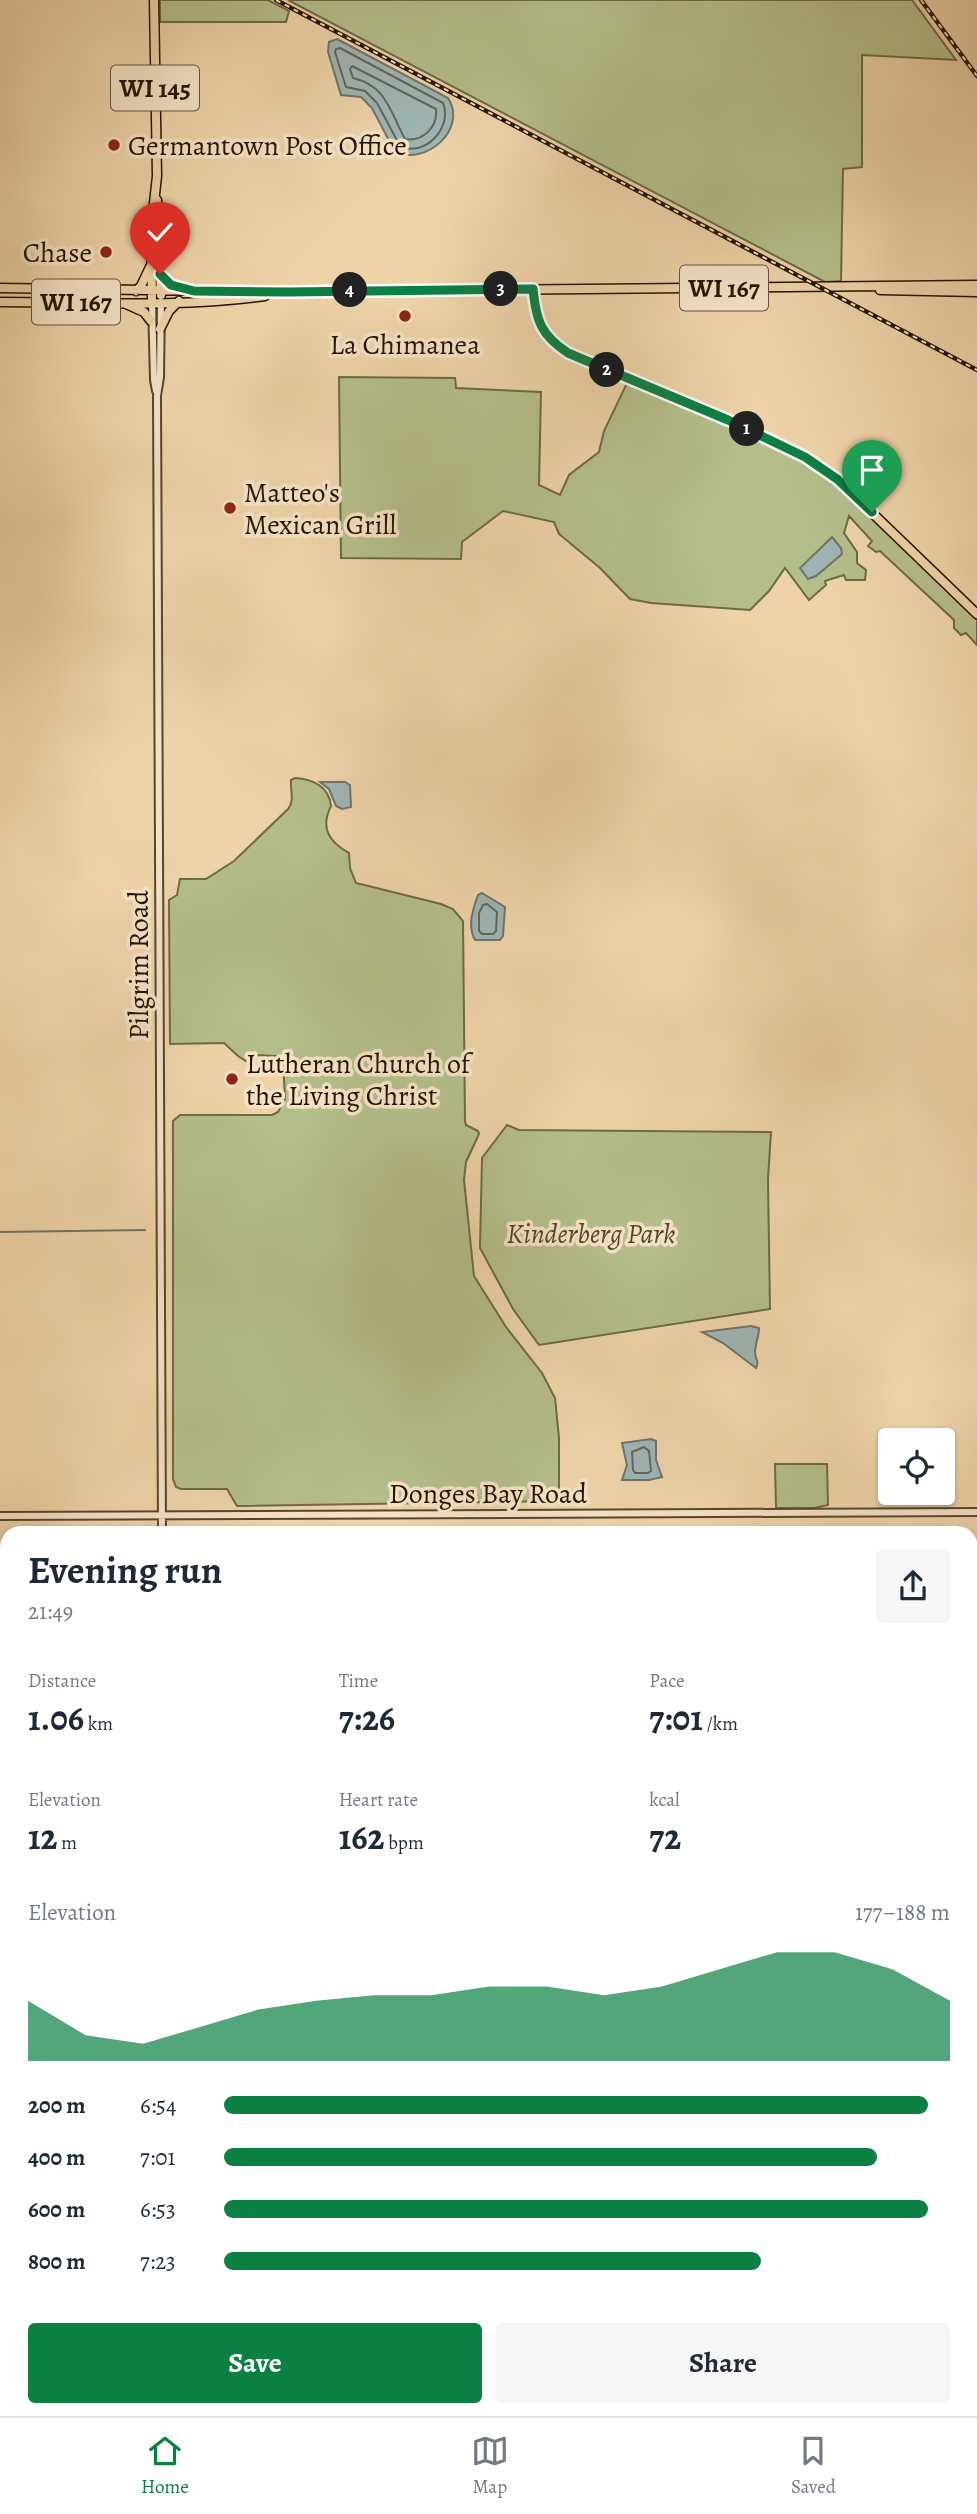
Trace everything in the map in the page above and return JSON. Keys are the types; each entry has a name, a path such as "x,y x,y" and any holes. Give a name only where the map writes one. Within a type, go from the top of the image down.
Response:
{"main road":[{"name":"Pilgrim Road","path":"154,0 156,247 160,274 156,291"},
{"name":"Pilgrim Road","path":"156,247 152,264 156,302"},
{"path":"136,290 141,286 152,264"},
{"path":"160,274 171,285 194,291 533,289 535,310 543,332 553,343 568,353 728,420 805,457 837,479 977,614"},
{"name":"WI 167","path":"533,289 977,285"},
{"name":"WI 167","path":"831,287 977,292"},
{"name":"WI 167","path":"0,288 194,291"},
{"path":"156,302 242,299 289,292"},
{"path":"160,329 169,311 179,301"},
{"name":"WI 167","path":"0,302 156,302"},
{"path":"120,302 144,312 151,321"}],"street":[{"name":"Pilgrim Road","path":"156,302 151,321 157,396"},
{"name":"Pilgrim Road","path":"156,302 160,329 157,396 162,1526"},
{"name":"Donges Bay Road","path":"0,1516 977,1512"}],"green space":[{"path":"160,0 268,0 289,11 286,22 160,22"},
{"path":"288,0 912,0 956,60 862,55 862,167 843,169 841,281 825,282"},
{"path":"339,377 455,378 456,388 541,392 539,485 560,495 569,475 599,452 604,431 627,383 750,435 808,463 843,488 977,620 977,645 966,633 961,635 954,628 954,620 880,551 876,552 868,546 872,541 849,516 844,533 857,552 857,563 866,570 865,580 846,580 844,575 825,581 826,585 809,600 785,568 769,591 750,610 630,599 600,568 559,534 554,522 503,511 462,542 461,559 341,558"},
{"path":"295,778 313,782 327,793 331,806 326,821 328,834 349,853 350,868 356,883 441,904 453,909 463,921 465,1121 466,1125 479,1134 466,1162 464,1180 474,1276 506,1327 542,1373 555,1398 559,1438 559,1489 557,1497 550,1501 237,1506 227,1489 181,1489 176,1487 173,1479 173,1121 180,1115 272,1115 278,1112 285,1099 283,1060 276,1056 256,1055 249,1063 224,1043 170,1044 169,900 177,895 180,879 206,879 234,861 288,809 292,799 291,780"},
{"name":"Kinderberg Park","path":"507,1125 519,1130 771,1132 768,1180 770,1309 539,1345 513,1309 480,1248 482,1158"},
{"path":"775,1464 827,1464 828,1505 814,1508 776,1508"}],"water":[{"path":"337,39 448,98 453,110 453,121 441,142 419,154 395,152 372,108 361,97 341,95 328,52 329,42"},
{"path":"832,537 841,548 842,554 816,576 808,579 800,568"},
{"path":"320,782 345,782 350,785 351,807 342,809 336,806 329,789"},
{"path":"482,893 505,907 503,936 500,940 475,940 473,935 473,912 478,895"},
{"path":"751,1326 759,1328 755,1349 758,1363 756,1368 723,1343 702,1332"},
{"path":"651,1439 656,1441 656,1460 662,1477 622,1480 627,1465 622,1443"}],"waterway":[{"path":"0,1232 145,1230"}],"railway":[{"path":"276,0 977,370"},
{"path":"921,0 977,76"}],"place":[{"name":"Germantown Post Office","path":"114,145"},
{"name":"Chase","path":"106,252"},
{"name":"La Chimanea","path":"405,316"},
{"name":"Matteo's Mexican Grill","path":"230,508"},
{"name":"Lutheran Church of the Living Christ","path":"232,1079"}],"route":[{"path":"160,274 171,285 194,291 533,289 535,310 543,332 568,353 771,439 805,457 837,479 872,512"}]}
